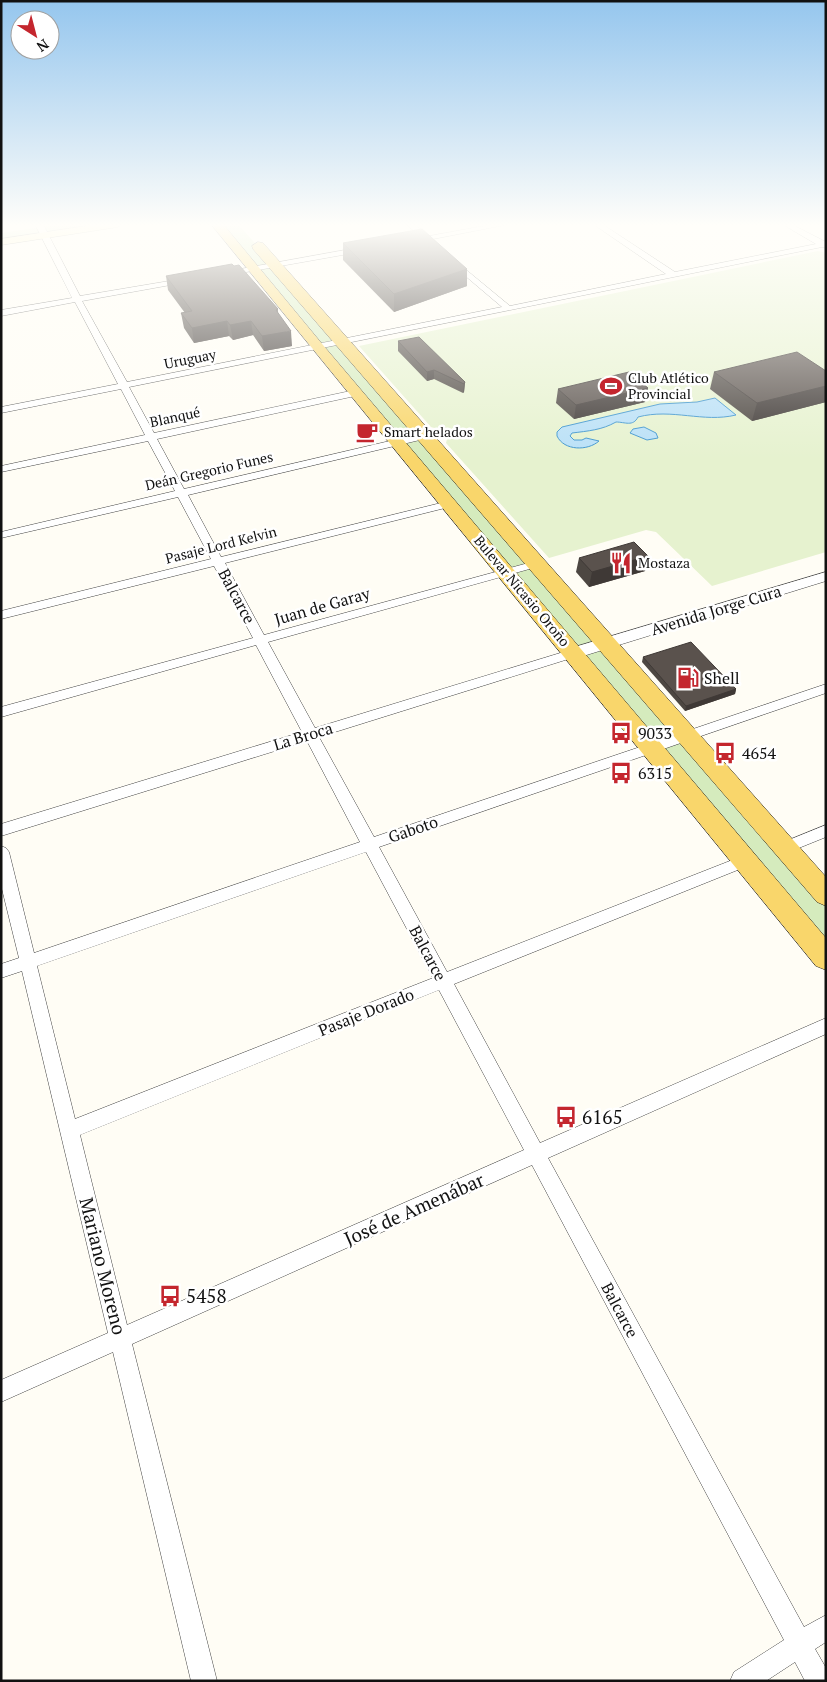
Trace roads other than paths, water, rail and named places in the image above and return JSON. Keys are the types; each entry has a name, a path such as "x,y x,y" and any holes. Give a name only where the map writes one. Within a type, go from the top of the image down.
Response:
{"main road":[{"name":"Bulevar Nicasio Oroño","path":"282,302 826,958"},
{"name":"Bulevar Nicasio Oroño","path":"307,302 826,894"}],"street":[{"path":"1,313 62,302"},
{"name":"Balcarce","path":"78,302 819,1681"},
{"path":"501,302 509,309"},
{"name":"Uruguay","path":"1,410 540,302"},
{"name":"Blanqué","path":"1,469 356,393"},
{"name":"Deán Gregorio Funes","path":"1,535 424,436"},
{"name":"Pasaje Lord Kelvin","path":"1,615 449,504"},
{"name":"Juan de Garay","path":"1,712 536,564"},
{"name":"Avenida Jorge Cura","path":"606,643 824,578"},
{"name":"La Broca","path":"1,830 606,643"},
{"name":"Gaboto","path":"1,971 826,688"},
{"path":"784,848 826,831"},
{"name":"Mariano Moreno","path":"1,852 204,1681"},
{"name":"Pasaje Dorado","path":"70,1130 745,861"},
{"name":"José de Amenábar","path":"1,1391 826,1026"},
{"path":"743,1681 826,1627"}],"water":[{"path":"715,398 736,415 712,417 663,414 638,417 631,423 616,422 589,431 572,433 570,436 574,440 586,438 599,441 583,448 565,445 557,436 557,432 562,427 660,404 697,402"},
{"path":"644,427 656,433 658,438 647,440 630,433 633,429"}],"place":[{"name":"Club Atlético Provincial","path":"611,386"},
{"name":"Smart helados","path":"367,432"},
{"name":"Mostaza","path":"621,563"},
{"name":"Shell","path":"688,678"},
{"name":"9033","path":"621,733"},
{"name":"4654","path":"725,753"},
{"name":"6315","path":"621,773"},
{"name":"6165","path":"566,1117"},
{"name":"5458","path":"170,1296"}]}
